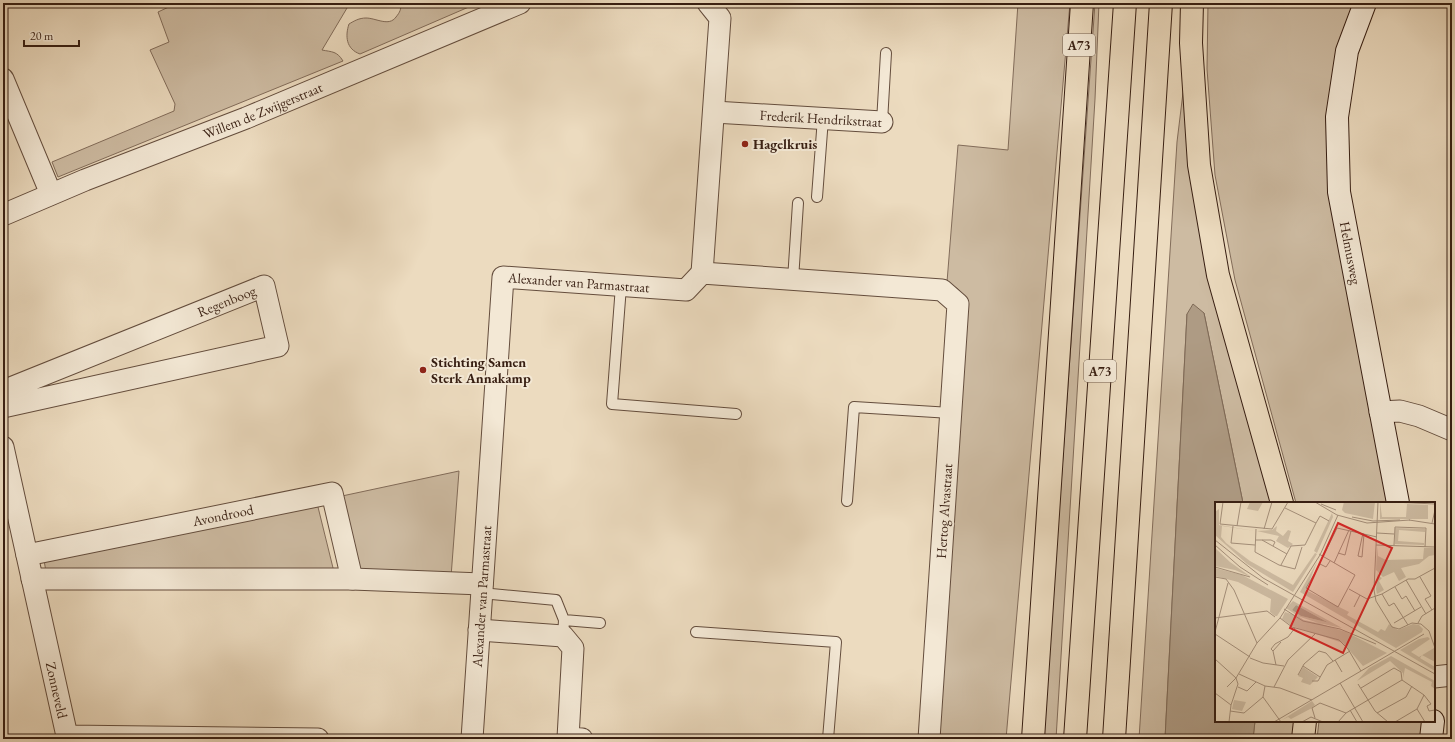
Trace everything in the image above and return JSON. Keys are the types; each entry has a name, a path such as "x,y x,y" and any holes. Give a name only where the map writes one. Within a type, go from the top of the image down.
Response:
{"highway":[{"name":"A73","path":"1033,739 1082,3"},
{"name":"A73","path":"1076,739 1125,3"},
{"name":"A73","path":"1114,739 1161,3"},
{"path":"1192,3 1191,43 1199,165 1218,275 1282,502"},
{"path":"1303,739 1305,722"}],"street":[{"name":"Willem de Zwijgerstraat","path":"3,215 51,194 253,114 520,3"},
{"path":"708,3 720,18 702,273 793,280"},
{"name":"Helmusweg","path":"1365,3 1347,51 1337,117 1339,184 1398,502"},
{"path":"3,79 51,194"},
{"name":"Frederik Hendrikstraat","path":"714,112 882,122"},
{"name":"Alexander van Parmastraat","path":"472,739 503,277 686,290 702,273"},
{"name":"Hertog Alvastraat","path":"793,280 942,290 958,304 929,739"},
{"name":"Regenboog","path":"3,391 264,286 278,346 3,407"},
{"path":"1380,412 1400,411 1419,416 1452,430"},
{"name":"Zonneveld","path":"3,447 67,736 318,739"},
{"name":"Avondrood","path":"27,555 332,492 352,580"},
{"path":"32,579 352,580 482,588"},
{"path":"479,630 564,628 574,648 568,738 582,739"},
{"path":"1435,677 1452,675"},
{"path":"1431,739 1433,722"}],"lane":[{"name":"Frederik Hendrikstraat","path":"882,122 886,53"},
{"path":"817,197 823,118"},
{"path":"793,280 798,203"},
{"path":"621,286 612,404 736,414"},
{"path":"847,501 854,407 951,413"},
{"path":"482,588 556,600 564,628 600,623"},
{"path":"696,632 836,642 828,739"}],"shaded area":[{"path":"173,3 350,3 322,50 336,54 343,61 58,177 52,162 174,111 175,104 150,50 169,42 158,12 173,5"},
{"path":"401,3 478,3 360,54 352,49 349,45 347,37 349,24 363,18 386,22 393,20 398,14"},
{"path":"1018,3 1070,3 1006,739 939,739 966,302 958,289 947,282 958,145 1008,150"},
{"path":"1095,3 1099,3 1095,99 1056,739 1043,739"},
{"path":"1208,3 1356,3 1330,115 1388,502 1296,502 1235,280 1215,175 1207,69"},
{"path":"1185,76 1272,502 1243,502 1204,313 1187,314 1165,739 1139,739 1177,142"},
{"path":"1193,304 1204,313 1243,502 1215,502 1215,722 1255,722 1253,739 1165,739 1187,314"},
{"path":"459,471 451,577 360,577 342,496"},
{"path":"317,503 335,576 46,572 44,560"},
{"path":"1255,722 1294,722 1292,739 1253,739"},
{"path":"1319,722 1423,722 1422,739 1317,739"}],"place":[{"name":"Hagelkruis","path":"745,144"},
{"name":"Stichting Samen Sterk Annakamp","path":"423,370"}]}
